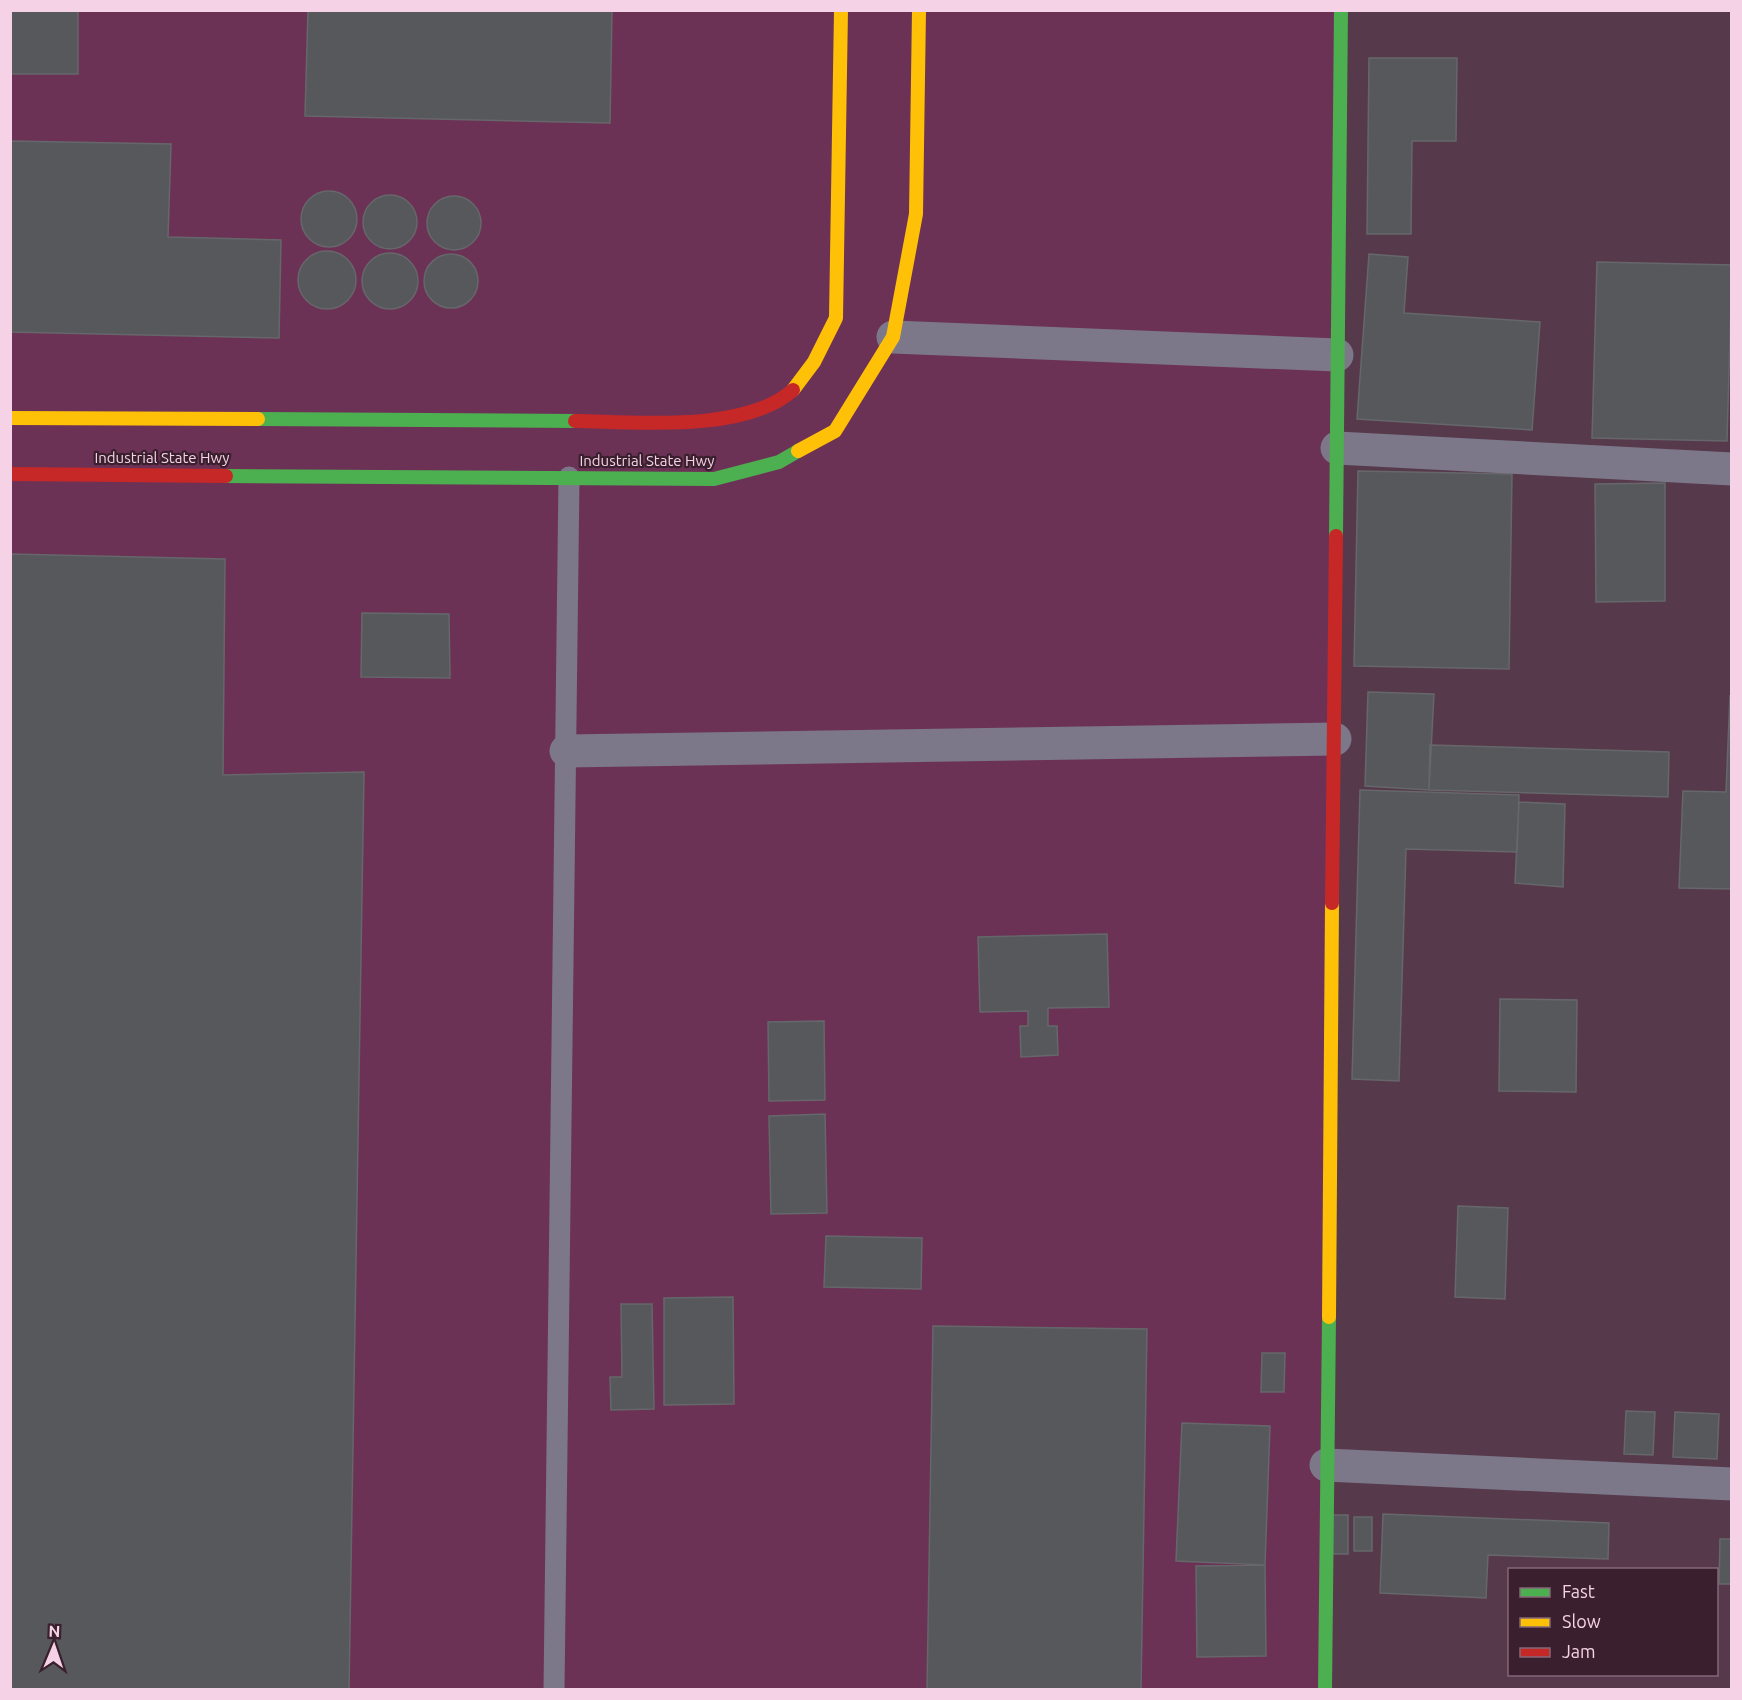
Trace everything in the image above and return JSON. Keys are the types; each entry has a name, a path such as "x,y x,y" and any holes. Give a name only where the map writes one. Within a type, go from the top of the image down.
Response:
{"main road":[{"path":"10,418 707,422 757,409 796,388 824,345 836,318 841,10"},
{"name":"Industrial State Hwy","path":"10,474 714,479 778,462 835,431 875,371 893,337 916,214 919,10"},
{"path":"1325,1689 1341,10"}],"street":[{"path":"893,337 1337,355"},
{"path":"1337,447 1731,469"},
{"path":"566,751 1335,739"},
{"path":"1326,1465 1731,1484"}],"lane":[{"path":"554,1689 569,477"}],"shaded area":[{"path":"11,11 1342,11 1319,1689 11,1690"}],"building":[{"path":"10,10 78,10 78,74 10,74"},
{"path":"308,10 612,10 610,123 305,116"},
{"path":"1369,58 1457,58 1456,141 1412,141 1411,234 1367,234"},
{"path":"10,141 171,144 168,237 281,240 279,338 10,332"},
{"path":"329,191 340,193 349,199 355,208 357,219 355,230 349,239 340,245 329,247 318,245 309,239 303,230 301,219 303,208 309,199 318,193"},
{"path":"385,195 395,195 405,199 413,207 417,222 413,237 405,245 395,249 385,249 375,245 367,237 363,227 363,217 367,207 375,199"},
{"path":"449,196 459,196 469,200 477,208 481,223 477,238 469,246 459,250 449,250 439,246 431,238 427,228 427,218 431,208 439,200"},
{"path":"327,251 343,256 351,264 356,280 351,296 343,304 327,309 311,304 303,296 298,280 303,264 311,256"},
{"path":"390,253 401,255 410,261 416,270 418,281 416,292 410,301 401,307 390,309 379,307 370,301 364,292 362,281 364,270 370,261 379,255"},
{"path":"446,254 456,254 466,258 474,266 478,281 474,296 466,304 456,308 446,308 436,304 428,296 424,286 424,276 428,266 436,258"},
{"path":"1369,254 1408,257 1404,313 1540,322 1532,430 1357,419"},
{"path":"1597,262 1732,265 1727,441 1592,438"},
{"path":"1358,471 1512,474 1509,669 1354,666"},
{"path":"1665,483 1665,601 1596,602 1595,484"},
{"path":"10,554 225,559 223,775 364,772 349,1690 10,1690"},
{"path":"362,613 449,614 450,678 361,677"},
{"path":"1368,692 1434,694 1429,790 1365,786"},
{"path":"1730,695 1732,889 1679,888 1683,791 1726,792"},
{"path":"1430,745 1669,752 1668,797 1429,790"},
{"path":"1360,790 1519,795 1517,852 1406,849 1399,1081 1352,1079"},
{"path":"1519,802 1565,804 1563,887 1515,883"},
{"path":"1107,934 1109,1007 1048,1008 1048,1026 1057,1026 1058,1055 1021,1057 1020,1026 1028,1026 1028,1011 980,1012 978,937"},
{"path":"1500,999 1577,1000 1576,1092 1499,1091"},
{"path":"824,1021 825,1100 769,1101 768,1022"},
{"path":"825,1114 827,1213 771,1214 769,1116"},
{"path":"1458,1206 1508,1208 1505,1299 1455,1297"},
{"path":"826,1236 922,1238 921,1289 824,1287"},
{"path":"733,1297 734,1404 664,1405 664,1298"},
{"path":"621,1304 652,1304 654,1409 611,1410 610,1377 622,1377"},
{"path":"933,1326 1147,1329 1141,1690 927,1690"},
{"path":"1262,1353 1285,1353 1284,1392 1261,1392"},
{"path":"1626,1411 1655,1412 1653,1455 1624,1454"},
{"path":"1675,1412 1719,1414 1717,1459 1673,1457"},
{"path":"1182,1423 1270,1426 1265,1565 1176,1561"},
{"path":"1383,1514 1609,1523 1608,1559 1488,1555 1486,1598 1380,1593"},
{"path":"1331,1515 1348,1515 1348,1554 1330,1554"},
{"path":"1354,1517 1372,1517 1372,1551 1354,1551"},
{"path":"1720,1539 1732,1539 1732,1584 1719,1584"},
{"path":"1265,1565 1266,1656 1197,1657 1196,1566"}],"traffic: fast":[{"path":"1336,536 1341,10"},
{"path":"258,419 575,421"},
{"path":"226,476 714,479 779,462 798,451"},
{"path":"1325,1690 1329,1317"}],"traffic: slow":[{"path":"793,390 814,362 836,318 841,10"},
{"path":"798,451 835,431 893,337 916,214 919,10"},
{"path":"10,418 258,419"},
{"path":"1329,1317 1332,903"}],"traffic: jam":[{"path":"575,421 658,423 719,419 747,413 772,404 793,390"},
{"path":"10,474 226,476"},
{"path":"1332,903 1336,536"}]}
